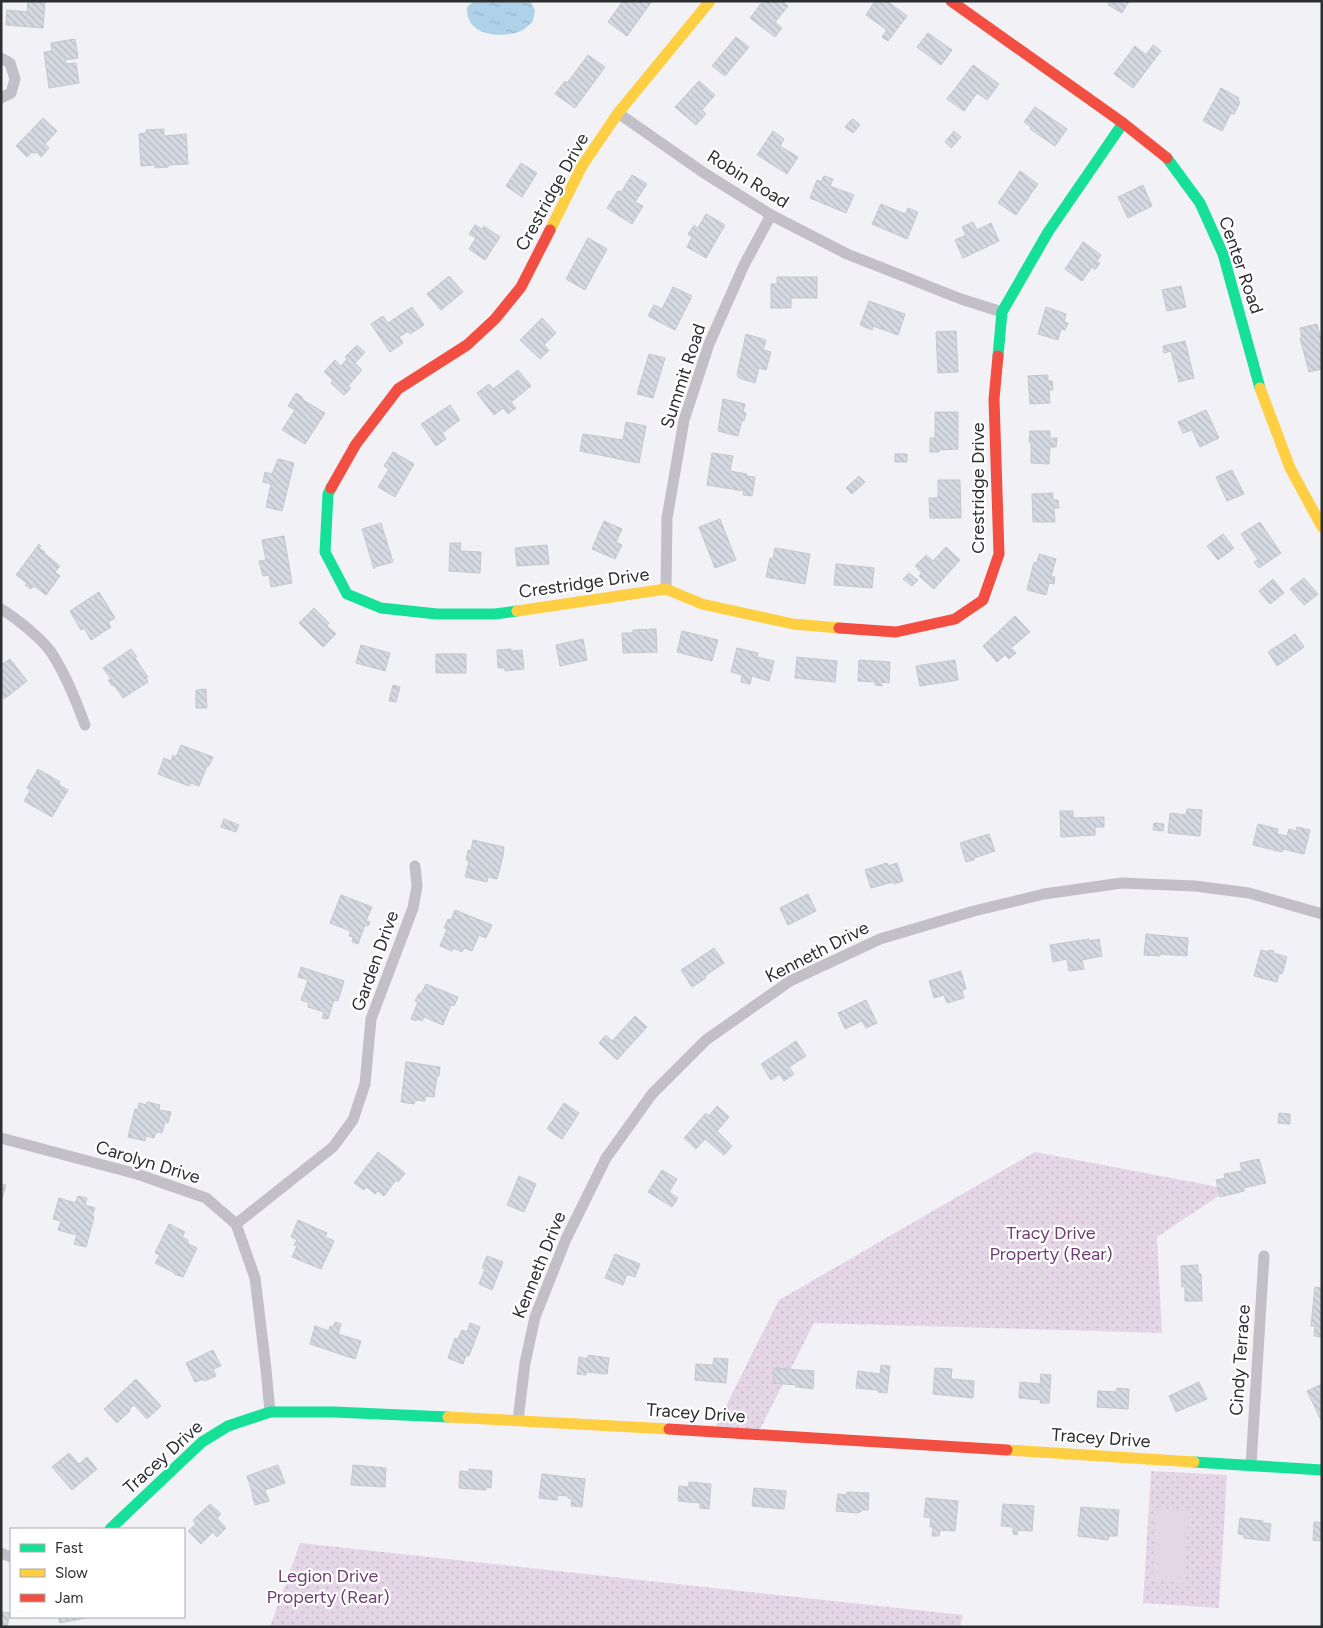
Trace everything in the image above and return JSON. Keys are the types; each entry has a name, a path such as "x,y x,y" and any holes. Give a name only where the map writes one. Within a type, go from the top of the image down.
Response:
{"street":[{"path":"618,113 710,1"},
{"name":"Center Road","path":"951,1 1123,123 1165,156 1200,203 1223,254 1264,401 1290,468 1322,527"},
{"path":"1,58 10,63 15,79 11,93 1,98"},
{"name":"Robin Road","path":"618,113 704,173 771,215 847,254 961,299 1002,312"},
{"name":"Crestridge Drive","path":"618,113 582,166 521,287 495,319 467,345 398,389 356,444 328,494 325,552 347,594 381,608 438,614 494,614 666,589 702,604 793,624 896,632 955,619 983,600 999,554 994,399 1002,312 1048,232 1123,123"},
{"name":"Summit Road","path":"666,589 667,518 684,420 710,344 744,265 771,215"},
{"path":"1,609 17,619 50,651 72,689 85,726"},
{"name":"Garden Drive","path":"236,1224 333,1147 353,1120 365,1084 371,1019 413,908 417,886 415,866"},
{"name":"Kenneth Drive","path":"518,1420 525,1363 535,1317 566,1239 606,1158 652,1094 706,1040 790,981 880,939 965,914 1044,894 1122,883 1195,886 1249,893 1322,914"},
{"name":"Carolyn Drive","path":"1,1138 137,1174 206,1198 236,1224 255,1278 270,1412"},
{"name":"Cindy Terrace","path":"1251,1465 1264,1256"},
{"name":"Tracey Drive","path":"111,1528 202,1442 228,1426 270,1412 334,1412 518,1420 1322,1470"}],"green space":[{"name":"Tracy Drive Property (Rear)","path":"1035,1152 1229,1189 1157,1237 1162,1333 814,1323 758,1433 714,1430 779,1300"},
{"path":"1151,1471 1227,1475 1219,1608 1143,1603"},
{"path":"1157,1508 1189,1510 1184,1583 1152,1580"},
{"name":"Legion Drive Property (Rear)","path":"300,1543 963,1615 960,1627 270,1627"}],"water":[{"path":"474,1 530,1 535,10 533,21 522,30 513,33 494,35 485,33 472,24 468,17 467,7"}],"building":[{"path":"28,1 45,1 43,28 6,25 7,10 27,12"},
{"path":"623,1 652,1 627,36 608,22"},
{"path":"763,1 782,1 788,6 775,22 782,28 775,37 750,18"},
{"path":"875,1 887,1 907,16 888,41 882,37 887,30 866,15"},
{"path":"1110,1 1129,1 1122,13 1108,5"},
{"path":"928,33 952,50 941,65 917,47"},
{"path":"736,37 749,47 725,76 712,66"},
{"path":"75,39 78,58 65,60 66,64 76,63 79,83 49,88 44,52 52,51 51,43"},
{"path":"1153,45 1161,51 1133,88 1114,74 1135,46 1146,55"},
{"path":"588,55 605,67 575,108 555,94 565,81 567,83"},
{"path":"973,65 999,84 987,100 977,93 964,111 947,99"},
{"path":"699,81 715,95 702,110 706,114 696,125 675,107"},
{"path":"1221,88 1239,98 1240,102 1234,114 1231,113 1222,131 1203,121"},
{"path":"1035,107 1067,129 1055,146 1030,129 1031,127 1024,122"},
{"path":"43,118 57,131 45,144 49,148 41,157 36,152 34,154 32,152 27,157 16,146"},
{"path":"853,119 860,125 853,133 845,127"},
{"path":"164,129 164,136 186,134 188,164 155,168 155,165 141,166 139,134 146,133 146,130"},
{"path":"773,131 784,139 780,146 798,157 787,174 757,155"},
{"path":"954,131 961,137 951,148 945,142"},
{"path":"521,163 537,173 522,197 506,186"},
{"path":"1020,171 1038,184 1016,215 998,203"},
{"path":"632,175 647,184 635,202 643,206 632,224 607,208"},
{"path":"824,176 833,179 830,186 854,195 846,213 810,198 817,180 821,182"},
{"path":"1143,185 1152,206 1128,218 1118,197"},
{"path":"881,204 905,214 908,208 918,212 907,239 872,224"},
{"path":"706,214 725,225 706,258 687,247 692,237 688,234 694,225 698,228"},
{"path":"973,222 977,230 991,223 999,241 963,258 955,240 966,235 962,227"},
{"path":"475,225 482,229 484,226 500,237 485,260 469,249 476,238 469,234"},
{"path":"588,238 607,249 585,290 566,279"},
{"path":"1083,242 1101,255 1097,261 1100,263 1095,270 1092,267 1082,281 1065,269"},
{"path":"449,276 463,292 441,310 427,294"},
{"path":"777,277 817,277 817,298 791,298 791,308 771,308 771,284 777,284"},
{"path":"1181,286 1186,307 1167,311 1162,290"},
{"path":"673,287 692,296 675,330 648,316 654,305 662,309"},
{"path":"869,301 905,314 898,335 873,326 872,330 860,325"},
{"path":"412,307 424,325 410,334 408,331 399,337 403,343 390,352 371,324 383,316 388,323"},
{"path":"1046,307 1066,314 1064,322 1068,323 1065,330 1061,329 1058,340 1038,334"},
{"path":"542,318 556,333 544,345 549,350 540,359 520,340"},
{"path":"1317,324 1322,343 1320,346 1322,369 1309,372 1300,338 1302,338 1300,328"},
{"path":"956,331 958,372 938,373 936,332"},
{"path":"746,334 766,340 763,350 771,352 766,370 759,368 755,383 739,378 737,375"},
{"path":"1185,341 1194,378 1179,382 1171,351 1164,353 1163,346"},
{"path":"357,345 365,352 355,363 362,370 348,386 351,388 344,395 331,383 333,380 324,372 335,360 341,366 347,359 345,357"},
{"path":"649,354 665,358 653,398 637,394"},
{"path":"518,370 531,386 511,402 516,408 508,414 503,408 494,415 477,393 489,384 493,389"},
{"path":"1048,375 1048,381 1052,381 1053,390 1049,390 1050,403 1030,404 1028,376"},
{"path":"296,393 303,400 325,413 305,444 282,430 295,410 288,406"},
{"path":"723,399 745,404 743,412 746,413 738,436 718,431"},
{"path":"450,405 460,420 442,433 446,439 436,446 421,424"},
{"path":"1206,410 1219,438 1200,447 1192,430 1183,433 1178,422"},
{"path":"935,412 958,412 958,449 930,452 930,438 935,438"},
{"path":"626,422 646,426 639,463 580,451 583,434 623,440"},
{"path":"1030,431 1050,431 1050,438 1057,438 1056,447 1050,447 1049,464 1031,463"},
{"path":"393,452 414,464 395,497 378,487 389,469 384,466"},
{"path":"712,453 733,456 730,471 755,477 752,496 743,495 744,491 707,485"},
{"path":"895,454 907,454 907,462 895,462"},
{"path":"278,459 294,463 282,511 266,507 271,484 263,482 265,472 272,474"},
{"path":"1232,470 1244,494 1227,501 1216,477"},
{"path":"859,476 865,482 852,494 846,488"},
{"path":"938,480 960,480 961,518 930,518 929,498 938,498"},
{"path":"1053,493 1053,500 1058,500 1059,508 1054,508 1055,522 1033,522 1032,494"},
{"path":"720,519 736,560 715,568 699,527"},
{"path":"604,521 622,529 616,542 622,545 615,559 592,549"},
{"path":"1260,522 1281,553 1259,568 1254,562 1258,560 1241,534"},
{"path":"381,523 393,562 375,567 374,569 362,529"},
{"path":"1223,534 1234,548 1218,560 1207,546"},
{"path":"284,536 292,583 271,587 269,575 263,576 259,561 266,560 262,540"},
{"path":"450,543 461,543 460,551 481,552 480,573 449,571"},
{"path":"39,544 41,546 39,548 60,566 55,572 60,576 46,595 34,586 31,589 25,585 27,583 16,575"},
{"path":"547,545 549,564 517,566 515,548"},
{"path":"946,547 960,560 934,589 919,576 922,573 915,566 926,555 933,561"},
{"path":"775,548 810,554 805,584 766,577 770,558 773,559"},
{"path":"1039,554 1056,559 1051,576 1055,577 1054,584 1049,583 1046,595 1027,590 1034,562 1037,563"},
{"path":"836,564 874,568 872,588 834,585"},
{"path":"909,573 918,580 912,586 903,579"},
{"path":"1304,578 1318,594 1304,605 1290,589"},
{"path":"1273,579 1284,593 1270,604 1259,591"},
{"path":"99,592 115,618 108,622 111,627 91,640 84,628 81,630 70,611"},
{"path":"314,608 329,623 327,626 336,634 323,647 299,623"},
{"path":"1015,616 1030,632 1011,648 1016,653 1009,659 1005,655 997,662 983,646"},
{"path":"656,629 657,652 623,653 622,633 633,633 633,630"},
{"path":"682,631 718,640 712,661 677,652"},
{"path":"1295,634 1304,647 1277,666 1268,652"},
{"path":"583,639 587,660 560,666 556,645"},
{"path":"361,645 390,653 385,671 356,663"},
{"path":"737,648 758,653 757,657 774,661 769,681 752,676 750,684 741,682 742,675 731,672"},
{"path":"131,649 148,677 146,678 148,682 123,698 108,680 111,679 103,668"},
{"path":"511,649 511,651 522,650 524,669 505,671 505,668 498,668 497,650"},
{"path":"436,654 466,654 466,673 436,673"},
{"path":"797,657 837,661 835,682 795,678"},
{"path":"10,659 27,681 4,699 1,695 1,665"},
{"path":"859,660 890,662 889,683 882,682 882,686 875,685 875,682 858,681"},
{"path":"955,660 958,680 920,686 916,666"},
{"path":"393,685 400,687 396,702 389,701"},
{"path":"206,689 207,708 196,708 196,690"},
{"path":"181,745 213,757 199,786 191,783 189,786 158,774 164,758 171,761 173,755 176,757"},
{"path":"38,769 60,782 58,784 68,790 52,817 24,801 30,791 27,788"},
{"path":"1187,809 1202,810 1200,836 1168,833 1170,813 1186,815"},
{"path":"1060,811 1073,811 1073,818 1104,817 1104,827 1095,827 1095,835 1061,837"},
{"path":"224,819 239,825 236,832 221,827"},
{"path":"1154,823 1164,824 1163,831 1153,830"},
{"path":"1258,824 1278,829 1277,834 1287,836 1289,829 1296,831 1297,827 1310,830 1304,854 1283,849 1282,852 1253,845"},
{"path":"989,834 995,851 966,862 960,843"},
{"path":"473,840 504,847 497,879 488,877 487,882 465,877 469,861 466,860 468,850 471,851"},
{"path":"887,863 888,866 897,863 903,881 871,888 865,870"},
{"path":"808,894 816,911 788,925 780,908"},
{"path":"341,895 372,907 366,921 370,922 368,926 365,925 358,944 352,942 353,937 349,936 350,931 330,923"},
{"path":"455,910 492,925 486,938 479,935 472,951 464,948 462,952 453,948 452,951 440,946 447,929 444,928 448,919 451,920"},
{"path":"1146,934 1188,938 1187,956 1144,955"},
{"path":"1089,939 1089,941 1099,939 1102,956 1082,960 1084,969 1069,971 1067,959 1053,962 1050,945"},
{"path":"714,948 724,963 692,987 681,970"},
{"path":"1261,950 1274,951 1273,953 1287,957 1282,974 1279,973 1277,982 1254,976"},
{"path":"301,967 344,981 338,1001 334,1000 328,1019 322,1018 324,1012 308,1007 309,1003 301,1000 308,980 298,977"},
{"path":"961,971 966,989 962,990 964,998 947,1003 944,995 934,998 929,981"},
{"path":"426,984 458,997 454,1006 451,1005 443,1025 424,1017 422,1021 411,1019 418,1002 415,1001"},
{"path":"866,1000 877,1023 866,1028 862,1021 845,1029 838,1013"},
{"path":"635,1016 647,1027 617,1060 599,1043 606,1035 612,1041"},
{"path":"796,1041 806,1056 789,1067 794,1074 784,1081 780,1074 771,1080 761,1064"},
{"path":"406,1062 440,1067 434,1097 425,1096 425,1101 415,1100 414,1104 401,1102"},
{"path":"147,1102 160,1105 159,1110 171,1112 168,1123 165,1122 162,1133 156,1132 154,1138 146,1136 145,1141 128,1137 135,1109 138,1110 139,1103 146,1105"},
{"path":"564,1103 579,1113 562,1139 547,1129"},
{"path":"717,1106 729,1117 717,1131 732,1146 724,1155 705,1139 696,1149 684,1138 706,1113 709,1116"},
{"path":"1279,1113 1290,1114 1290,1124 1278,1123"},
{"path":"378,1152 405,1173 398,1182 396,1180 384,1196 378,1191 375,1194 367,1187 364,1190 354,1183"},
{"path":"1259,1159 1266,1183 1243,1188 1244,1191 1220,1197 1216,1180 1225,1178 1224,1174 1242,1171 1240,1163"},
{"path":"662,1170 677,1179 669,1192 678,1198 672,1207 648,1192"},
{"path":"519,1176 536,1184 524,1212 507,1205"},
{"path":"1,1184 6,1185 1,1202"},
{"path":"78,1196 87,1198 85,1205 95,1208 86,1247 74,1244 77,1235 58,1230 61,1221 53,1219 59,1198 75,1203"},
{"path":"298,1220 327,1233 325,1237 334,1241 321,1269 292,1257 297,1246 294,1245 297,1240 291,1237"},
{"path":"169,1224 185,1232 182,1237 188,1240 187,1243 197,1248 183,1277 155,1263 160,1255 155,1253"},
{"path":"615,1254 640,1264 635,1277 627,1274 623,1285 605,1278"},
{"path":"487,1256 503,1262 492,1290 479,1284 485,1269 482,1268"},
{"path":"1198,1265 1198,1273 1201,1274 1202,1301 1185,1301 1185,1287 1182,1287 1181,1266"},
{"path":"1315,1287 1322,1288 1322,1337 1314,1336 1315,1326 1311,1326"},
{"path":"335,1322 341,1324 338,1334 361,1341 355,1359 310,1344 315,1326 329,1331 330,1326 333,1327"},
{"path":"470,1323 480,1327 469,1356 466,1355 463,1364 448,1358 455,1338 458,1339 462,1330 467,1332"},
{"path":"213,1350 221,1366 213,1369 216,1376 204,1381 203,1379 195,1382 186,1363"},
{"path":"588,1355 609,1358 607,1374 586,1372 586,1375 577,1374 579,1357 588,1359"},
{"path":"714,1358 728,1359 726,1383 695,1380 696,1364 713,1365"},
{"path":"881,1365 890,1366 887,1393 878,1392 878,1390 856,1388 858,1371 880,1374"},
{"path":"774,1368 814,1371 813,1389 773,1383"},
{"path":"935,1368 952,1369 951,1379 974,1381 973,1398 933,1394"},
{"path":"1041,1374 1051,1375 1049,1403 1040,1403 1041,1400 1019,1398 1020,1382 1040,1384"},
{"path":"136,1379 161,1406 147,1419 134,1405 117,1423 104,1409"},
{"path":"1199,1382 1207,1399 1176,1412 1169,1396"},
{"path":"1322,1384 1322,1422 1307,1391"},
{"path":"1117,1388 1129,1389 1128,1409 1097,1407 1098,1391 1116,1392"},
{"path":"69,1453 79,1464 87,1457 97,1469 72,1490 52,1467"},
{"path":"278,1465 285,1483 265,1490 269,1501 255,1505 247,1476"},
{"path":"353,1465 386,1468 385,1487 351,1485"},
{"path":"469,1469 492,1471 491,1488 486,1487 486,1490 459,1488 460,1471 469,1472"},
{"path":"542,1474 585,1479 582,1507 571,1506 572,1499 568,1498 568,1496 558,1495 557,1500 539,1498"},
{"path":"689,1482 711,1484 709,1509 700,1508 700,1503 678,1501 679,1486 689,1487"},
{"path":"754,1488 786,1491 784,1509 752,1506"},
{"path":"847,1492 869,1493 868,1510 858,1513 836,1511 838,1494 847,1495"},
{"path":"926,1498 958,1501 955,1531 940,1530 939,1536 932,1536 931,1518 924,1517"},
{"path":"210,1504 221,1514 217,1518 226,1528 217,1537 213,1532 201,1544 188,1531 196,1524 193,1520"},
{"path":"1003,1504 1034,1506 1032,1531 1018,1530 1017,1535 1013,1534 1013,1527 1001,1526"},
{"path":"1081,1507 1119,1510 1117,1536 1109,1536 1108,1540 1078,1536"},
{"path":"1240,1518 1271,1524 1269,1541 1244,1538 1244,1535 1238,1534"},
{"path":"1314,1522 1322,1523 1322,1541 1313,1540"},
{"path":"1,1612 10,1613 7,1627 1,1627"},
{"path":"58,1618 86,1618 60,1623"}],"traffic: fast":[{"path":"998,356 1002,312 1048,232 1123,123"},
{"path":"1167,158 1200,203 1223,254 1260,388"},
{"path":"331,488 328,494 325,552 347,594 381,608 437,614 495,614 517,611"},
{"path":"111,1528 202,1442 228,1426 270,1412 334,1412 448,1417"},
{"path":"1194,1462 1322,1470"}],"traffic: slow":[{"path":"550,230 582,166 618,113 710,1"},
{"path":"1260,388 1290,468 1322,527"},
{"path":"517,611 666,589 702,604 793,624 839,628"},
{"path":"448,1417 669,1429"},
{"path":"1007,1450 1194,1462"}],"traffic: jam":[{"path":"951,1 1123,123 1167,158"},
{"path":"331,488 356,444 398,389 467,345 495,319 521,287 550,230"},
{"path":"839,628 896,632 955,619 983,600 999,554 994,399 998,356"},
{"path":"669,1429 1007,1450"}]}
